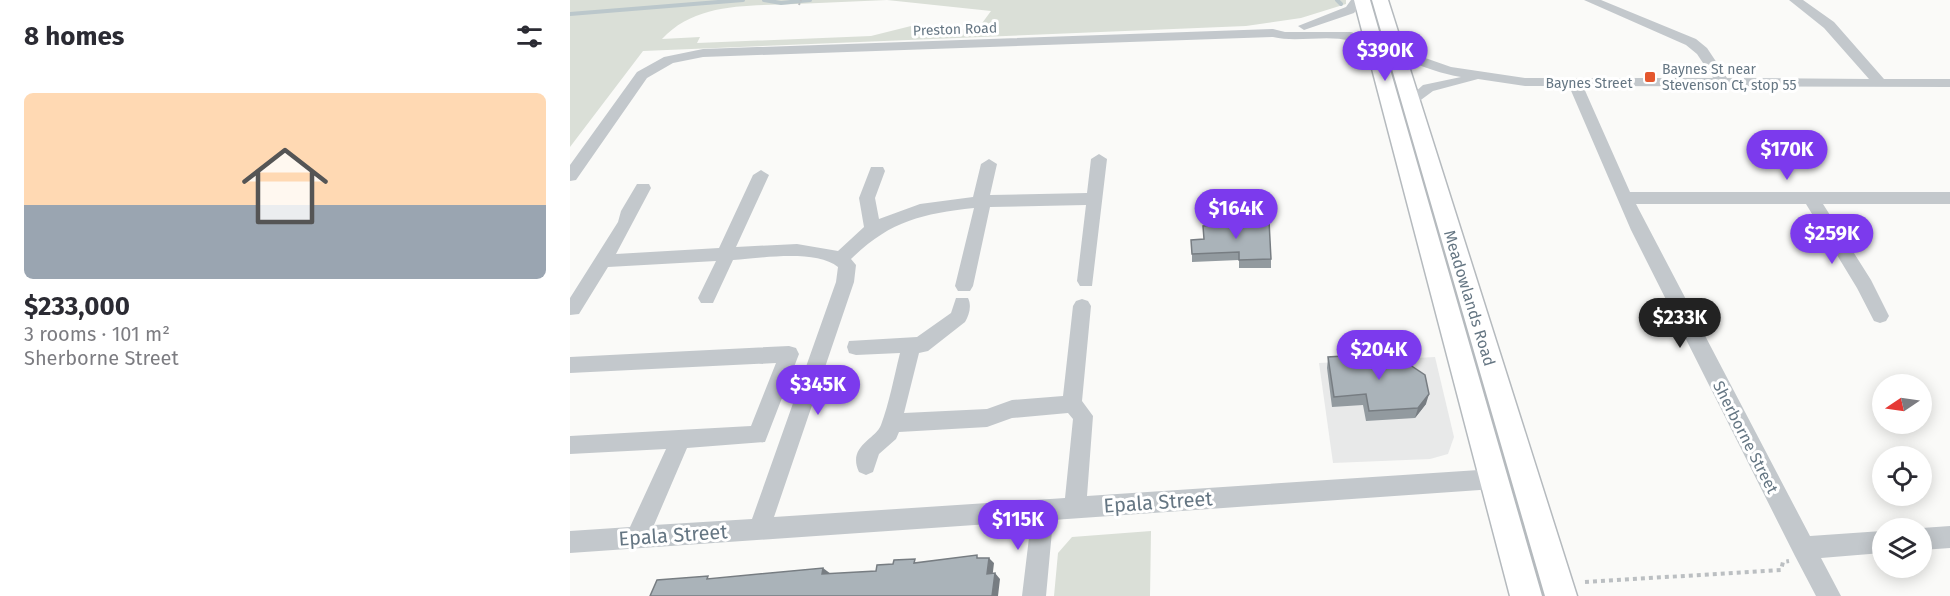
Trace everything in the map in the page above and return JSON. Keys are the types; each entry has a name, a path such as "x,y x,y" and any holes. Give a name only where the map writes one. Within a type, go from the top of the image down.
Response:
{"main road":[{"name":"Meadowlands Road","path":"1360,0 1410,103 1561,596"},
{"name":"Meadowlands Road","path":"1380,0 1382,42 1526,596"}],"street":[{"path":"1304,26 1350,10 1360,0"},
{"path":"1590,0 1692,42 1702,51 1723,83"},
{"path":"1795,0 1829,25 1880,83"},
{"name":"Preston Road","path":"570,176 642,75 669,60 703,53 1273,33 1304,26 1342,27 1382,42"},
{"name":"Preston Road","path":"1273,33 1285,36 1351,36 1382,42"},
{"name":"Baynes Street","path":"1382,42 1449,71 1525,82 1950,83"},
{"path":"1410,103 1428,88 1481,76"},
{"name":"Sherborne Street","path":"1574,82 1624,198 1829,596"},
{"path":"1086,281 1099,159"},
{"path":"856,347 921,345 959,317 989,164"},
{"path":"873,230 867,198 877,171"},
{"path":"707,298 725,262 723,255 761,175"},
{"path":"573,309 626,223 629,211 643,188"},
{"path":"1624,198 1950,198"},
{"path":"1811,198 1865,285 1880,316"},
{"path":"841,258 873,230 889,222 946,204 1094,199"},
{"path":"603,261 797,250 841,258 847,266 842,291 759,529"},
{"path":"1075,508 1083,416 1072,404 1082,306"},
{"path":"866,465 870,449 889,432 912,345"},
{"path":"570,365 789,354 758,435 570,446"},
{"path":"890,423 987,418 1012,409 1072,404"},
{"path":"637,537 681,439"},
{"name":"Epala Street","path":"570,542 1494,479"},
{"path":"1034,596 1043,510"},
{"path":"1932,538 1950,537"},
{"path":"1806,552 1872,543"}],"path":[{"path":"799,5 801,0"},
{"path":"1585,582 1781,570 1783,562 1806,552"}],"shaded area":[{"path":"570,0 887,0 1346,0 1346,4 1301,18 1246,26 643,51 570,147","holes":["887,0 991,11 977,30 911,26 871,36 697,43 700,37 662,39 691,18 707,12 742,6"]},
{"path":"1435,357 1454,437 1448,454 1430,459 1333,463 1319,363"},
{"path":"1151,531 1150,596 1054,596 1058,553 1072,537"}],"building":[{"path":"1269,221 1271,259 1239,260 1239,252 1192,254 1191,240 1204,239 1203,226"},
{"path":"1389,353 1391,364 1407,363 1425,375 1429,394 1418,408 1369,411 1366,394 1334,397 1328,357"},
{"path":"977,555 977,558 989,558 987,574 995,573 992,596 650,596 657,580 708,576 707,579 823,568 822,574 876,571 877,565 893,564 894,560 915,559 914,563"}],"waterway":[{"path":"570,14 743,0"},
{"path":"764,0 781,3 810,0"},
{"path":"1337,0 1341,4"}],"place":[{"name":"Baynes St near Stevenson Ct, stop 55","path":"1650,77"}]}
